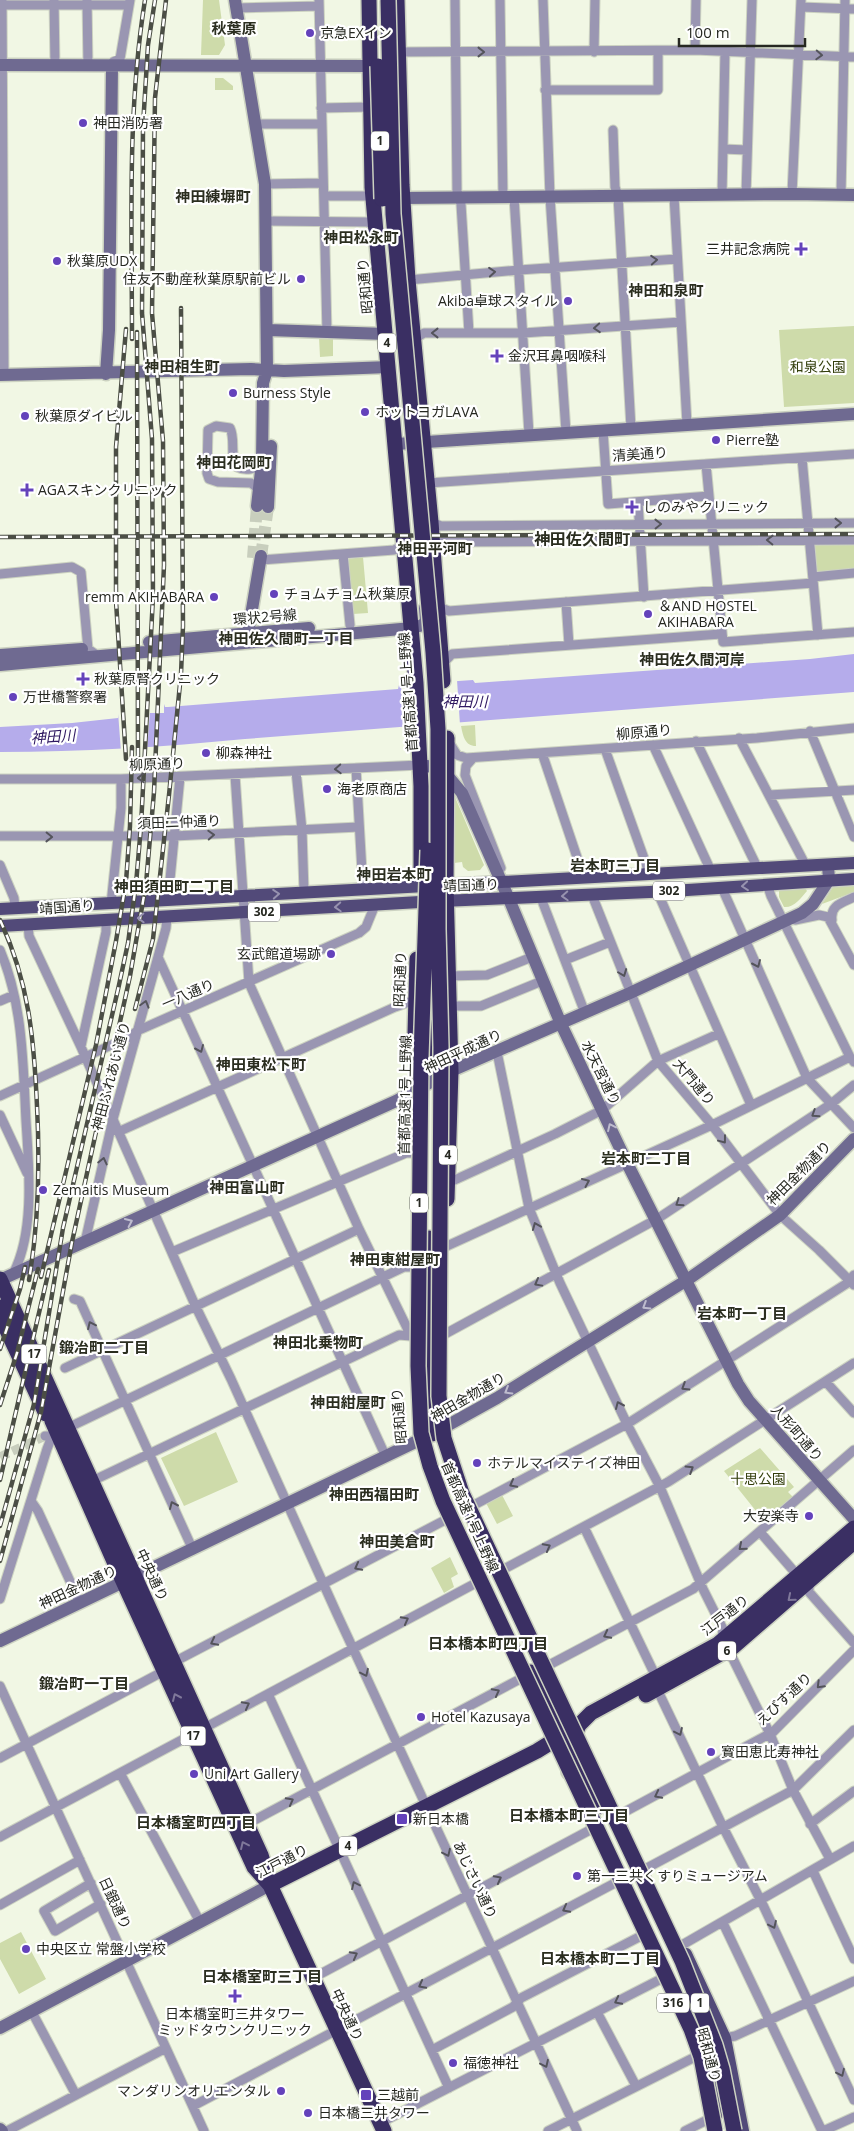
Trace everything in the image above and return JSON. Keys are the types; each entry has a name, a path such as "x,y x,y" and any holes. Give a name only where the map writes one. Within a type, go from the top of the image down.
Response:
{"highway":[{"name":"昭和通り","path":"368,0 373,196 412,624"},
{"name":"首都高速1号上野線","path":"377,0 383,215 427,711 429,811 427,928 421,1058 418,1356 420,1414 425,1450 443,1501 691,2029 701,2057 712,2128"},
{"name":"首都高速1号上野線","path":"388,0 393,214 433,652 438,729 440,1047 438,1291 439,1396 444,1438 453,1470 475,1522 689,1977 720,2061 734,2131"},
{"name":"4","path":"397,0 403,198 408,280 438,605 447,738 447,775 454,795"},
{"path":"403,538 413,514 408,455 424,441"},
{"name":"4","path":"412,624 420,729 420,765"},
{"name":"昭和通り","path":"420,765 420,894 415,1000 411,1336 413,1419 416,1442 422,1461 447,1519 549,1744"},
{"name":"昭和通り","path":"454,795 446,885 450,1006 445,1334 448,1426 458,1466 492,1543 498,1572 579,1725"},
{"path":"412,1374 423,1343 428,1320 430,1052 427,928"},
{"name":"中央通り","path":"3,1279 56,1430 86,1483 169,1666 254,1867 270,1886"},
{"path":"438,1291 429,1374 429,1399 435,1441 451,1488 498,1572 503,1596 551,1705 497,1599 460,1548"},
{"name":"中央通り","path":"2,1317 12,1320 52,1411 56,1430"},
{"path":"432,1434 434,1390 445,1355"},
{"name":"江戸通り","path":"804,1580 854,1528"},
{"name":"江戸通り","path":"270,1886 549,1744 579,1725 595,1722 657,1683 720,1649 804,1580 854,1542"},
{"path":"492,1543 503,1596"},
{"path":"549,1744 556,1734 559,1721 558,1698 551,1669"},
{"path":"570,1785 568,1765 570,1746 579,1725"},
{"name":"中央通り","path":"198,1731 247,1824 264,1862 270,1886 335,2030 382,2127"},
{"path":"641,1936 579,1764 634,1876 670,1922"},
{"path":"622,1881 645,1914 705,2041 715,2084 712,2128"},
{"path":"727,2131 728,2110 734,2082"}],"main road":[{"name":"靖国通り","path":"0,926 375,905 420,894 446,885 854,863"},
{"name":"靖国通り","path":"0,909 363,889 420,894 446,901 542,898 854,879"},
{"name":"昭和通り","path":"579,1725 619,1815 726,2038 743,2131"},
{"name":"昭和通り","path":"549,1744 590,1830 622,1881"},
{"name":"昭和通り","path":"641,1936 686,2030 695,2057 712,2128"}],"street":[{"path":"455,0 457,189 461,204 469,333"},
{"path":"500,0 500,52 509,197 519,270 529,434"},
{"path":"543,0 550,197 566,432"},
{"path":"594,0 594,52"},
{"path":"695,50 696,0"},
{"path":"746,195 752,0"},
{"path":"54,2 54,65"},
{"path":"87,2 88,66"},
{"path":"106,374 110,330 112,66 113,62 120,59 129,2 1,3 2,375 106,374 267,370 291,371 389,366"},
{"path":"267,370 272,383 263,507 259,490 262,462 263,383 267,370 268,330 265,184 236,4 319,3 327,333"},
{"path":"792,194 801,4 848,6 843,57 841,195"},
{"path":"398,52 695,50 854,57"},
{"path":"546,90 658,90 658,51"},
{"path":"722,195 725,51"},
{"path":"1,65 369,66"},
{"path":"321,108 370,107"},
{"path":"256,124 322,124"},
{"path":"613,130 631,428"},
{"path":"723,149 747,150"},
{"path":"265,184 323,183"},
{"path":"324,196 458,198 854,195"},
{"path":"674,196 687,424"},
{"path":"266,221 367,222 376,226"},
{"path":"408,280 677,258"},
{"path":"414,348 416,338 424,333 523,333 681,322"},
{"path":"268,330 386,334"},
{"path":"396,444 854,414"},
{"path":"259,490 251,482 218,482 209,479 207,473 208,430 216,426 230,428 233,433 233,459 237,467 252,469 259,466 262,462"},
{"path":"603,430 608,504 709,496"},
{"name":"清美通り","path":"428,482 854,454"},
{"path":"802,458 818,635"},
{"path":"706,464 723,642 854,632"},
{"path":"638,502 644,597"},
{"path":"431,522 441,526 854,523"},
{"path":"242,636 258,558 394,550 398,548 403,538"},
{"path":"439,628 432,622 412,624 433,545 442,542 713,539 854,540"},
{"path":"343,554 350,625"},
{"path":"0,574 72,567 81,572 93,652"},
{"path":"438,605 444,610 449,611 644,597 717,591 813,580 854,573"},
{"path":"566,602 569,645"},
{"name":"環状2号線","path":"0,665 93,652 350,625 412,624"},
{"name":"環状2号線","path":"242,636 412,624"},
{"path":"442,664 452,654 721,634"},
{"name":"環状2号線","path":"0,655 93,652"},
{"name":"柳原通り","path":"447,738 456,755 474,758 854,728"},
{"path":"810,731 854,837"},
{"path":"739,738 806,866"},
{"path":"696,741 758,869"},
{"path":"653,744 712,871"},
{"path":"605,748 650,875"},
{"path":"542,753 584,878"},
{"path":"474,758 466,766 465,775 501,865 502,883"},
{"path":"420,765 433,767 447,775"},
{"name":"柳原通り","path":"0,779 121,779 420,765"},
{"path":"356,768 363,889"},
{"path":"296,772 302,830 304,892"},
{"path":"235,775 249,983 359,1228 411,1336"},
{"path":"168,900 180,777"},
{"path":"111,904 118,838 121,779"},
{"path":"769,795 854,790"},
{"name":"水天宮通り","path":"454,795 502,883 561,1024 726,1361"},
{"name":"須田二仲通り","path":"0,836 118,838 359,827"},
{"path":"828,865 829,880"},
{"path":"0,866 14,898 15,908"},
{"name":"神田平成通り","path":"3,1279 415,1091 450,1071 561,1024 746,940 808,910 829,880"},
{"path":"446,1246 712,1126 807,1078 852,1060 767,884"},
{"path":"722,888 807,1078 854,1128"},
{"path":"656,892 751,1105"},
{"name":"大門通り","path":"592,895 658,1061 712,1126 780,1215 852,1280"},
{"path":"854,897 835,906 831,913 832,920 854,965"},
{"path":"542,898 585,1013"},
{"name":"一八通り","path":"0,1096 131,1036 137,1031 249,983 362,931 375,905"},
{"path":"785,921 824,915 832,920"},
{"name":"神田ふれあい通り","path":"85,1242 113,1119 158,957 167,917"},
{"path":"81,1046 106,932 106,919"},
{"name":"あじさい通り","path":"28,924 30,936 86,1057 152,1211 577,2131"},
{"path":"565,960 610,942"},
{"path":"0,950 6,964 20,1021 29,1175 26,1228 19,1262 3,1279"},
{"path":"158,957 386,1456"},
{"path":"449,976 487,975 532,957"},
{"path":"450,1006 481,1006 542,981"},
{"path":"0,1001 14,995"},
{"path":"118,1132 395,1007 415,1000"},
{"path":"448,1183 602,1110 658,1061 718,1034"},
{"path":"497,1052 529,1208 556,1273 627,1424 660,1487 701,1582 702,1589 723,1629 720,1649 733,1659 770,1734 793,1790 830,1859"},
{"path":"445,1334 656,1219 831,1104 854,1085"},
{"path":"0,1115 29,1175"},
{"name":"神田金物通り","path":"0,1640 193,1550 448,1426 589,1342 687,1280 780,1215 854,1139"},
{"path":"172,1252 406,1152 414,1153"},
{"path":"65,1368 359,1228"},
{"path":"0,1599 47,1449 56,1430 126,1400 404,1267 413,1267"},
{"path":"474,1505 627,1424 852,1280"},
{"path":"74,1299 80,1301 193,1550"},
{"path":"86,1483 399,1335 411,1336"},
{"name":"人形町通り","path":"726,1361 749,1401 854,1519"},
{"path":"498,1572 660,1487 854,1363"},
{"path":"826,1382 854,1413"},
{"path":"551,1669 631,1622 693,1589 854,1450"},
{"path":"31,1501 38,1511 80,1603"},
{"path":"0,1758 447,1519"},
{"path":"584,1527 631,1622 698,1774 761,1900 854,2100"},
{"path":"760,1532 804,1580 810,1592 854,1643"},
{"path":"0,1837 476,1583"},
{"name":"えびす通り","path":"619,1815 770,1734 854,1650"},
{"path":"247,1824 520,1680"},
{"name":"日銀通り","path":"0,1686 204,2131"},
{"path":"268,1694 449,2088"},
{"path":"645,1869 793,1790 854,1730"},
{"path":"120,1773 200,1922"},
{"path":"810,1824 854,1791"},
{"path":"312,1979 590,1830"},
{"path":"682,1945 854,1846"},
{"path":"0,1905 80,1860"},
{"path":"813,1871 854,1958"},
{"path":"193,2106 622,1881"},
{"path":"91,1883 44,1911 55,1931 100,1904"},
{"name":"江戸通り","path":"0,2028 270,1886"},
{"path":"723,1923 822,2131 854,2117"},
{"path":"432,2050 513,2007 520,1998 641,1936"},
{"path":"382,2127 449,2088 661,1979"},
{"path":"548,2131 695,2057 726,2038 735,2036 854,1982"},
{"path":"32,2012 76,2095"},
{"path":"597,2012 636,2086"},
{"path":"7,2131 166,2048"},
{"path":"685,2131 712,2128"}],"green space":[{"path":"203,0 219,0 225,45 219,55 201,55"},
{"path":"215,78 223,78 233,86 233,90 215,90"},
{"name":"和泉公園","path":"854,326 854,403 784,407 779,330"},
{"path":"319,337 333,337 333,356 320,357"},
{"path":"817,542 854,542 854,570 815,574 812,547"},
{"path":"363,557 368,613 353,614 347,559"},
{"path":"475,725 476,746 472,746 464,737 461,726"},
{"path":"455,797 484,865 480,870 468,871 463,867 462,862 454,863"},
{"path":"854,886 854,892 822,904 833,887"},
{"path":"805,888 807,891 797,902 791,906 784,907 779,897 779,890"},
{"path":"216,1432 238,1482 184,1506 161,1458"},
{"name":"十思公園","path":"760,1448 794,1487 788,1492 793,1497 764,1521 724,1471"},
{"path":"502,1495 513,1516 497,1524 486,1503"},
{"path":"450,1557 458,1574 451,1578 454,1587 444,1593 431,1568"},
{"path":"21,1932 46,1979 19,1994 0,1959 0,1943"}],"water":[{"name":"神田川","path":"854,654 854,692 153,747 0,752 0,727 118,718 119,713 164,713 164,704 165,707 168,707 398,689 399,685 473,680 475,683 810,659"}],"pier":[{"path":"457,680 460,725 404,729 401,684"},
{"path":"150,711 147,751 121,752 118,712"}],"tunnel":[{"path":"253,558 257,506"},
{"path":"261,556 268,507"},
{"path":"0,1457 45,1436"}],"railway":[{"path":"132,339 131,212 133,127 135,84 145,0"},
{"path":"0,1526 34,1404 63,1228 128,943 136,884 141,826 153,597 152,439 142,313 143,126 148,45 155,0"},
{"path":"0,1561 41,1412 72,1242 130,976 146,884 154,792 164,565 163,441 152,313 155,98 166,0"},
{"path":"135,1009 153,939 181,674 183,626 181,308"},
{"path":"126,329 116,447 116,601 126,759"},
{"path":"137,332 138,757"},
{"path":"0,537 854,534"},
{"path":"41,1277 96,1045 116,941 126,882 130,826 132,747"},
{"path":"0,920 10,943 24,988 32,1034 36,1081 38,1128 37,1215 29,1280"},
{"path":"0,1349 20,1289 25,1267"},
{"path":"0,1405 17,1353 38,1269"},
{"path":"0,1480 49,1270"}],"place":[{"name":"京急EXイン","path":"310,33"},
{"name":"神田消防署","path":"83,123"},
{"name":"三井記念病院","path":"801,249"},
{"name":"秋葉原UDX","path":"57,261"},
{"name":"住友不動産秋葉原駅前ビル","path":"301,279"},
{"name":"Akiba卓球スタイル","path":"568,301"},
{"name":"金沢耳鼻咽喉科","path":"497,356"},
{"name":"Burness Style","path":"233,393"},
{"name":"ホットヨガLAVA","path":"365,412"},
{"name":"秋葉原ダイビル","path":"25,416"},
{"name":"Pierre塾","path":"716,440"},
{"name":"AGAスキンクリニック","path":"27,490"},
{"name":"しのみやクリニック","path":"632,507"},
{"name":"チョムチョム秋葉原","path":"274,594"},
{"name":"remm AKIHABARA","path":"214,597"},
{"name":"＆AND HOSTEL AKIHABARA","path":"648,614"},
{"name":"秋葉原腎クリニック","path":"83,679"},
{"name":"万世橋警察署","path":"13,697"},
{"name":"柳森神社","path":"206,753"},
{"name":"海老原商店","path":"327,789"},
{"name":"玄武館道場跡","path":"331,954"},
{"name":"Zemaitis Museum","path":"43,1190"},
{"name":"ホテルマイステイズ神田","path":"477,1463"},
{"name":"大安楽寺","path":"809,1516"},
{"name":"Hotel Kazusaya","path":"421,1717"},
{"name":"寳田恵比寿神社","path":"711,1752"},
{"name":"Uni Art Gallery","path":"194,1774"},
{"name":"新日本橋","path":"402,1819"},
{"name":"第一三共くすりミュージアム","path":"577,1876"},
{"name":"中央区立 常盤小学校","path":"26,1949"},
{"name":"日本橋室町三井タワー ミッドタウンクリニック","path":"235,1996"},
{"name":"福徳神社","path":"453,2063"},
{"name":"マンダリンオリエンタル","path":"281,2091"},
{"name":"三越前","path":"366,2095"},
{"name":"日本橋三井タワー","path":"308,2113"}],"district":[{"name":"秋葉原","path":"234,29"},
{"name":"神田練塀町","path":"213,197"},
{"name":"神田松永町","path":"361,238"},
{"name":"神田和泉町","path":"666,291"},
{"name":"神田相生町","path":"182,367"},
{"name":"神田花岡町","path":"234,463"},
{"name":"神田佐久間町","path":"582,539"},
{"name":"神田平河町","path":"435,549"},
{"name":"神田佐久間町一丁目","path":"286,639"},
{"name":"神田佐久間河岸","path":"692,660"},
{"name":"岩本町三丁目","path":"615,866"},
{"name":"神田岩本町","path":"394,875"},
{"name":"神田須田町二丁目","path":"174,887"},
{"name":"神田東松下町","path":"261,1065"},
{"name":"岩本町二丁目","path":"646,1159"},
{"name":"神田富山町","path":"247,1188"},
{"name":"神田東紺屋町","path":"395,1260"},
{"name":"岩本町一丁目","path":"742,1314"},
{"name":"神田北乗物町","path":"318,1343"},
{"name":"鍛冶町二丁目","path":"104,1348"},
{"name":"神田紺屋町","path":"348,1403"},
{"name":"神田西福田町","path":"374,1495"},
{"name":"神田美倉町","path":"397,1542"},
{"name":"日本橋本町四丁目","path":"488,1644"},
{"name":"鍛冶町一丁目","path":"84,1684"},
{"name":"日本橋本町三丁目","path":"569,1816"},
{"name":"日本橋室町四丁目","path":"196,1823"},
{"name":"日本橋本町二丁目","path":"600,1959"},
{"name":"日本橋室町三丁目","path":"262,1977"}]}
